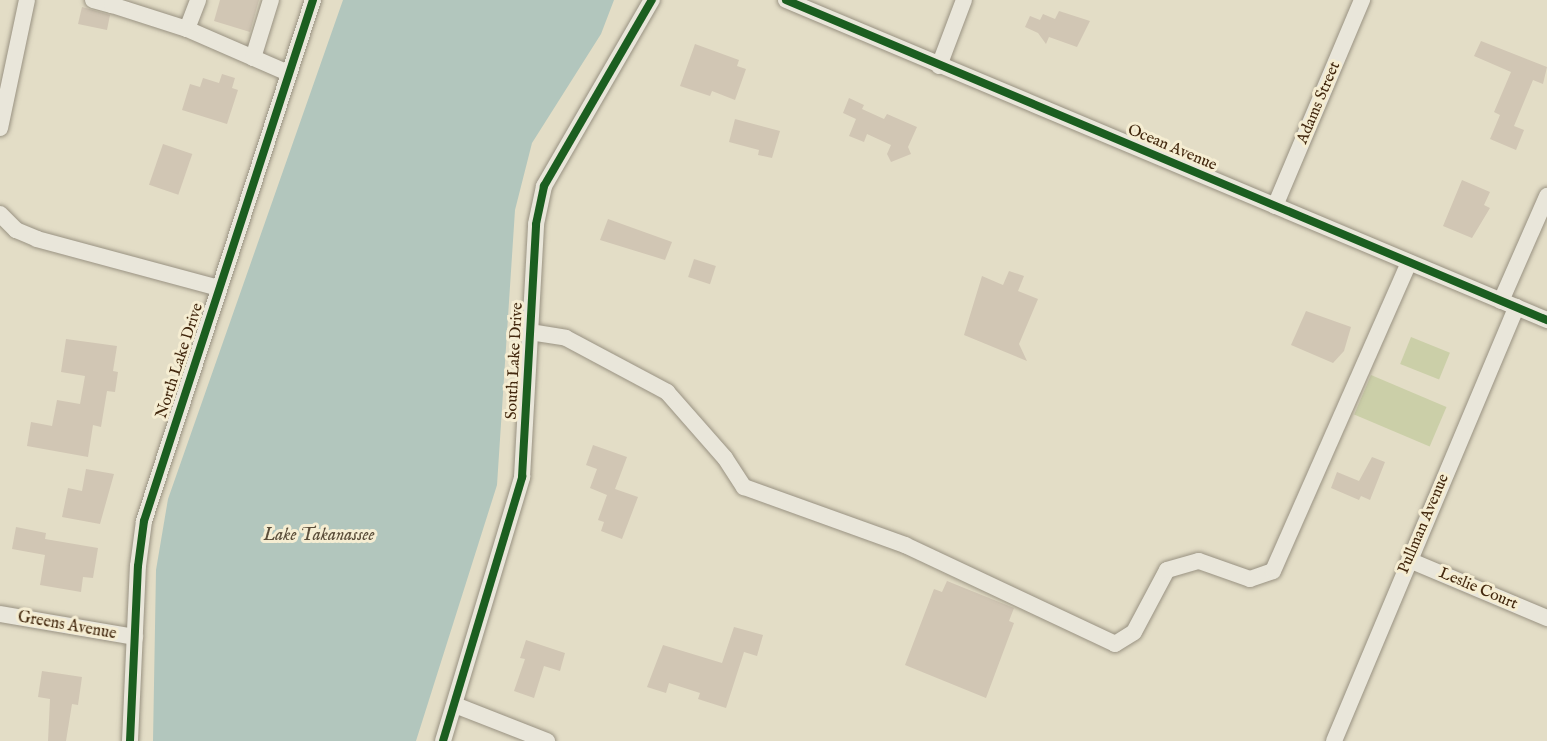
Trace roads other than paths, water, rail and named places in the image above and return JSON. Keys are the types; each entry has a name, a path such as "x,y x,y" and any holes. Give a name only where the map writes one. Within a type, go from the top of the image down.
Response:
{"street":[{"path":"0,128 27,0"},
{"path":"93,0 113,3 129,11 187,30 288,73"},
{"path":"187,30 198,0"},
{"path":"253,58 271,0"},
{"name":"North Lake Drive","path":"130,741 144,521 313,0"},
{"name":"South Lake Drive","path":"443,741 522,477 536,224 544,186 652,0"},
{"name":"Ocean Avenue","path":"786,0 1547,321"},
{"path":"939,66 964,0"},
{"name":"Adams Street","path":"1275,206 1362,0"},
{"name":"Pullman Avenue","path":"1334,741 1409,560 1509,304 1547,196"},
{"path":"0,214 16,230 37,239 218,288"},
{"path":"530,332 566,338 667,392 724,458 744,486 905,545 1115,644 1134,632 1167,570 1199,561 1250,579 1273,572 1409,263"},
{"name":"Leslie Court","path":"1409,560 1547,618"},
{"name":"Greens Avenue","path":"0,614 135,637"},
{"path":"454,705 547,741"}],"water":[{"name":"Lake Takanassee","path":"343,0 614,0 601,34 532,143 515,210 497,485 416,741 153,741 156,570 168,499"}]}
